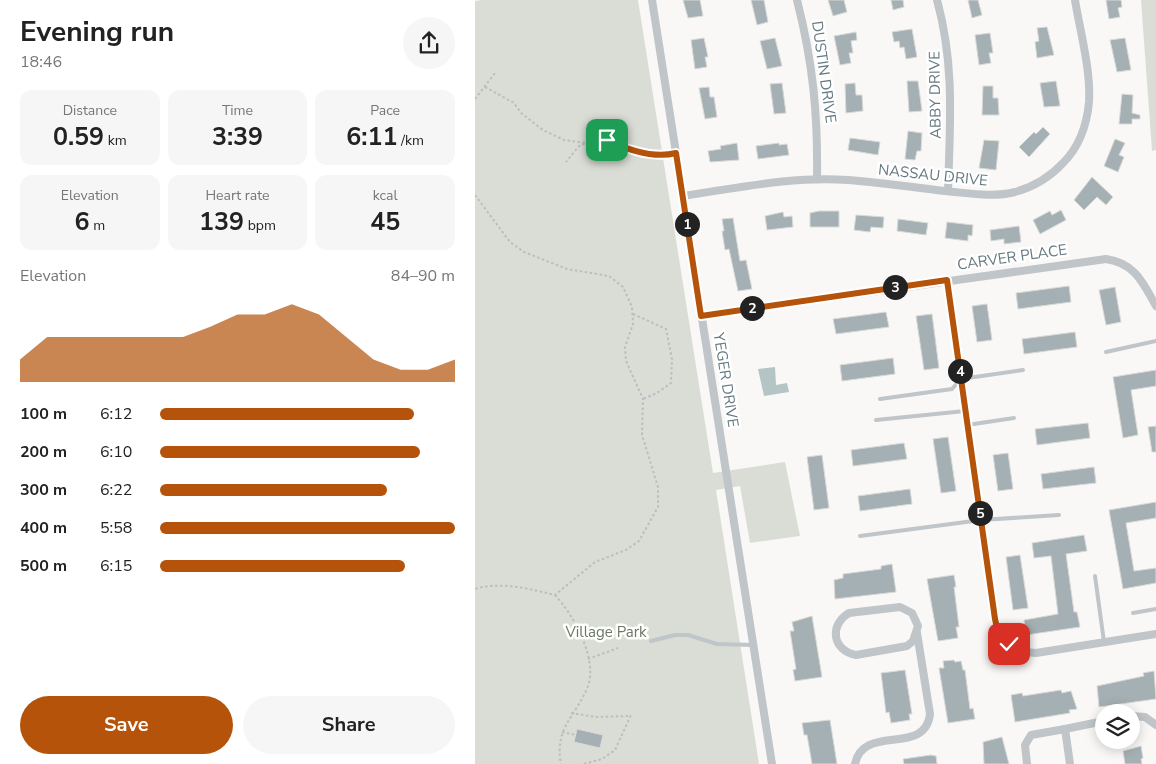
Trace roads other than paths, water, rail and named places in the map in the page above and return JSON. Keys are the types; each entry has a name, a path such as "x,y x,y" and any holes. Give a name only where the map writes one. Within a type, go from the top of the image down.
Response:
{"street":[{"name":"YEGER DRIVE","path":"652,0 772,764"},
{"name":"DUSTIN DRIVE","path":"797,0 811,59 816,95 818,132 817,179"},
{"name":"ABBY DRIVE","path":"937,0 948,49 951,77 947,191"},
{"name":"NASSAU DRIVE","path":"683,196 777,181 817,179 848,180 999,195 1031,187 1057,170 1076,146 1085,123 1089,100 1075,0"},
{"name":"CARVER PLACE","path":"701,316 1106,259 1117,260 1134,270 1156,306"},
{"path":"947,280 997,628 1009,644 1025,652 1036,653 1156,634"},
{"path":"855,764 861,751 867,745 914,737 921,734 929,722 930,714 916,620 912,613 900,607 849,613 842,617 835,630 837,644 842,650 856,655 901,648 913,641 917,633"},
{"path":"1140,717 1145,717 1156,725"},
{"path":"1027,764 1025,745 1031,736 1095,723"},
{"path":"1065,729 1070,764"}],"lane":[{"path":"1106,352 1156,341"},
{"path":"880,399 952,389 961,379 1023,370"},
{"path":"876,420 965,412"},
{"path":"967,425 1014,418"},
{"path":"860,536 981,520 1059,515"},
{"path":"1095,576 1105,642"},
{"path":"1133,613 1156,609"},
{"path":"651,642 675,635 688,635 717,644 753,645"}],"park label":[{"name":"Village Park","path":"606,632"}]}
